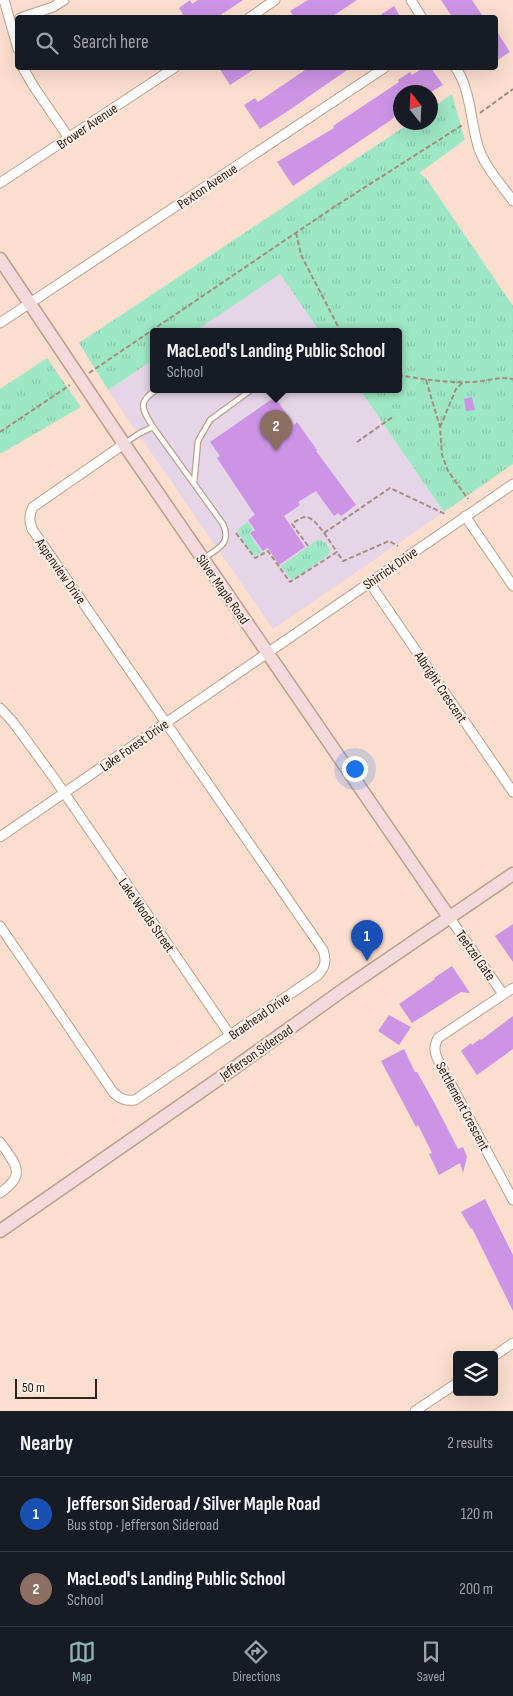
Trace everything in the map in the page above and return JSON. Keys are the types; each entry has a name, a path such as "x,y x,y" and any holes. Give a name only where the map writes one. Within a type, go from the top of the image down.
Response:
{"street":[{"path":"4,0 15,17"},
{"path":"28,15 53,7 64,0"},
{"path":"253,15 275,0"},
{"path":"411,0 420,15"},
{"path":"24,70 69,138"},
{"name":"Brower Avenue","path":"0,183 171,70"},
{"name":"Pexton Avenue","path":"0,323 381,70"},
{"path":"457,70 468,94 478,147 486,162 512,199"},
{"name":"Silver Maple Road","path":"0,259 124,444 449,916"},
{"name":"Aspenview Drive","path":"124,444 39,501 29,514 30,521 32,529 167,723"},
{"name":"Shirrick Drive","path":"268,653 513,484"},
{"path":"466,516 513,586"},
{"name":"Albright Crescent","path":"369,582 513,792"},
{"name":"Lake Forest Drive","path":"0,837 268,653"},
{"name":"Lake Woods Street","path":"0,708 13,722 64,794 230,1035"},
{"name":"Braehead Drive","path":"0,926 118,1097 126,1101 134,1100 318,975 323,969 326,956 324,950 167,723"},
{"name":"Jefferson Sideroad","path":"0,1231 449,916 513,874"},
{"name":"Teetzel Gate","path":"449,916 503,994"},
{"name":"Settlement Crescent","path":"513,988 438,1038 434,1045 434,1052 513,1200"},
{"path":"0,1142 16,1166 17,1173 11,1186 0,1193"},
{"path":"498,1353 513,1343"},
{"path":"415,1411 453,1386"}],"lane":[{"path":"152,393 143,402 143,411 226,530 224,542 203,559"},
{"path":"194,483 198,441 210,420 247,393"},
{"path":"124,444 153,427"}],"path":[{"path":"154,328 513,89"},
{"path":"296,233 301,255 339,328"},
{"path":"0,432 150,331"},
{"path":"402,376 438,382 463,382 503,377 513,379"},
{"path":"426,380 440,427 442,454 448,471 468,499"},
{"path":"440,427 456,389 463,382"},
{"path":"357,442 394,416"},
{"path":"324,533 390,488 444,514"},
{"path":"308,546 292,524 300,518 306,517 313,520 344,561 389,541 398,546"},
{"path":"236,533 255,558 268,551 290,582 337,552"}],"shaded area":[{"path":"280,274 317,328 200,328"},
{"path":"150,362 150,393 362,393 444,512 273,629 108,390"}],"green space":[{"path":"452,94 465,140 419,173 426,178 513,306 513,464 444,512 362,393 402,393 402,328 317,328 280,274 200,328 150,328 150,362 108,390 79,343 399,130 438,130 438,104"},
{"path":"47,358 81,407 0,454 0,389"},
{"path":"248,522 253,530 249,533 262,553 253,555 238,532 238,529"},
{"path":"317,540 328,546 330,550 328,555 294,579 291,579 281,566"}],"building":[{"path":"190,0 192,4 198,0 243,0 220,15 183,15 179,8"},
{"path":"308,0 357,0 334,15 293,15 290,11"},
{"path":"441,0 472,0 482,15 451,15"},
{"path":"394,6 399,15 380,15"},
{"path":"498,33 510,52 498,60"},
{"path":"220,70 253,70 230,85"},
{"path":"305,70 347,70 260,129 244,105 255,98 258,102"},
{"path":"420,70 432,70 443,85 438,88 438,85 394,85 399,82 398,80 410,72 412,75"},
{"path":"393,86 393,118 391,120 293,186 277,162 334,128 333,126"},
{"path":"275,397 294,425 297,422 356,505 341,516 338,513 334,516 316,491 298,502 300,505 284,516 305,547 279,565 268,548 263,551 250,533 255,530 248,520 255,515 217,458 220,456 210,442"},
{"path":"472,397 475,410 466,411 464,399"},
{"path":"513,924 513,962 495,936"},
{"path":"452,966 470,993 461,992 412,1023 399,1004"},
{"path":"389,1015 411,1027 399,1045 378,1031"},
{"path":"513,1016 513,1049 477,1075 461,1051 471,1043 472,1045 481,1040"},
{"path":"404,1049 458,1149 463,1147 467,1157 463,1173 460,1163 439,1175 429,1154 432,1153 418,1125 416,1127 381,1061"},
{"path":"485,1199 513,1255 513,1311 472,1228 461,1212"}],"place":[{"name":"MacLeod's Landing Public School","path":"276,451"},
{"name":"Jefferson Sideroad / Silver Maple Road","path":"367,961"}]}
